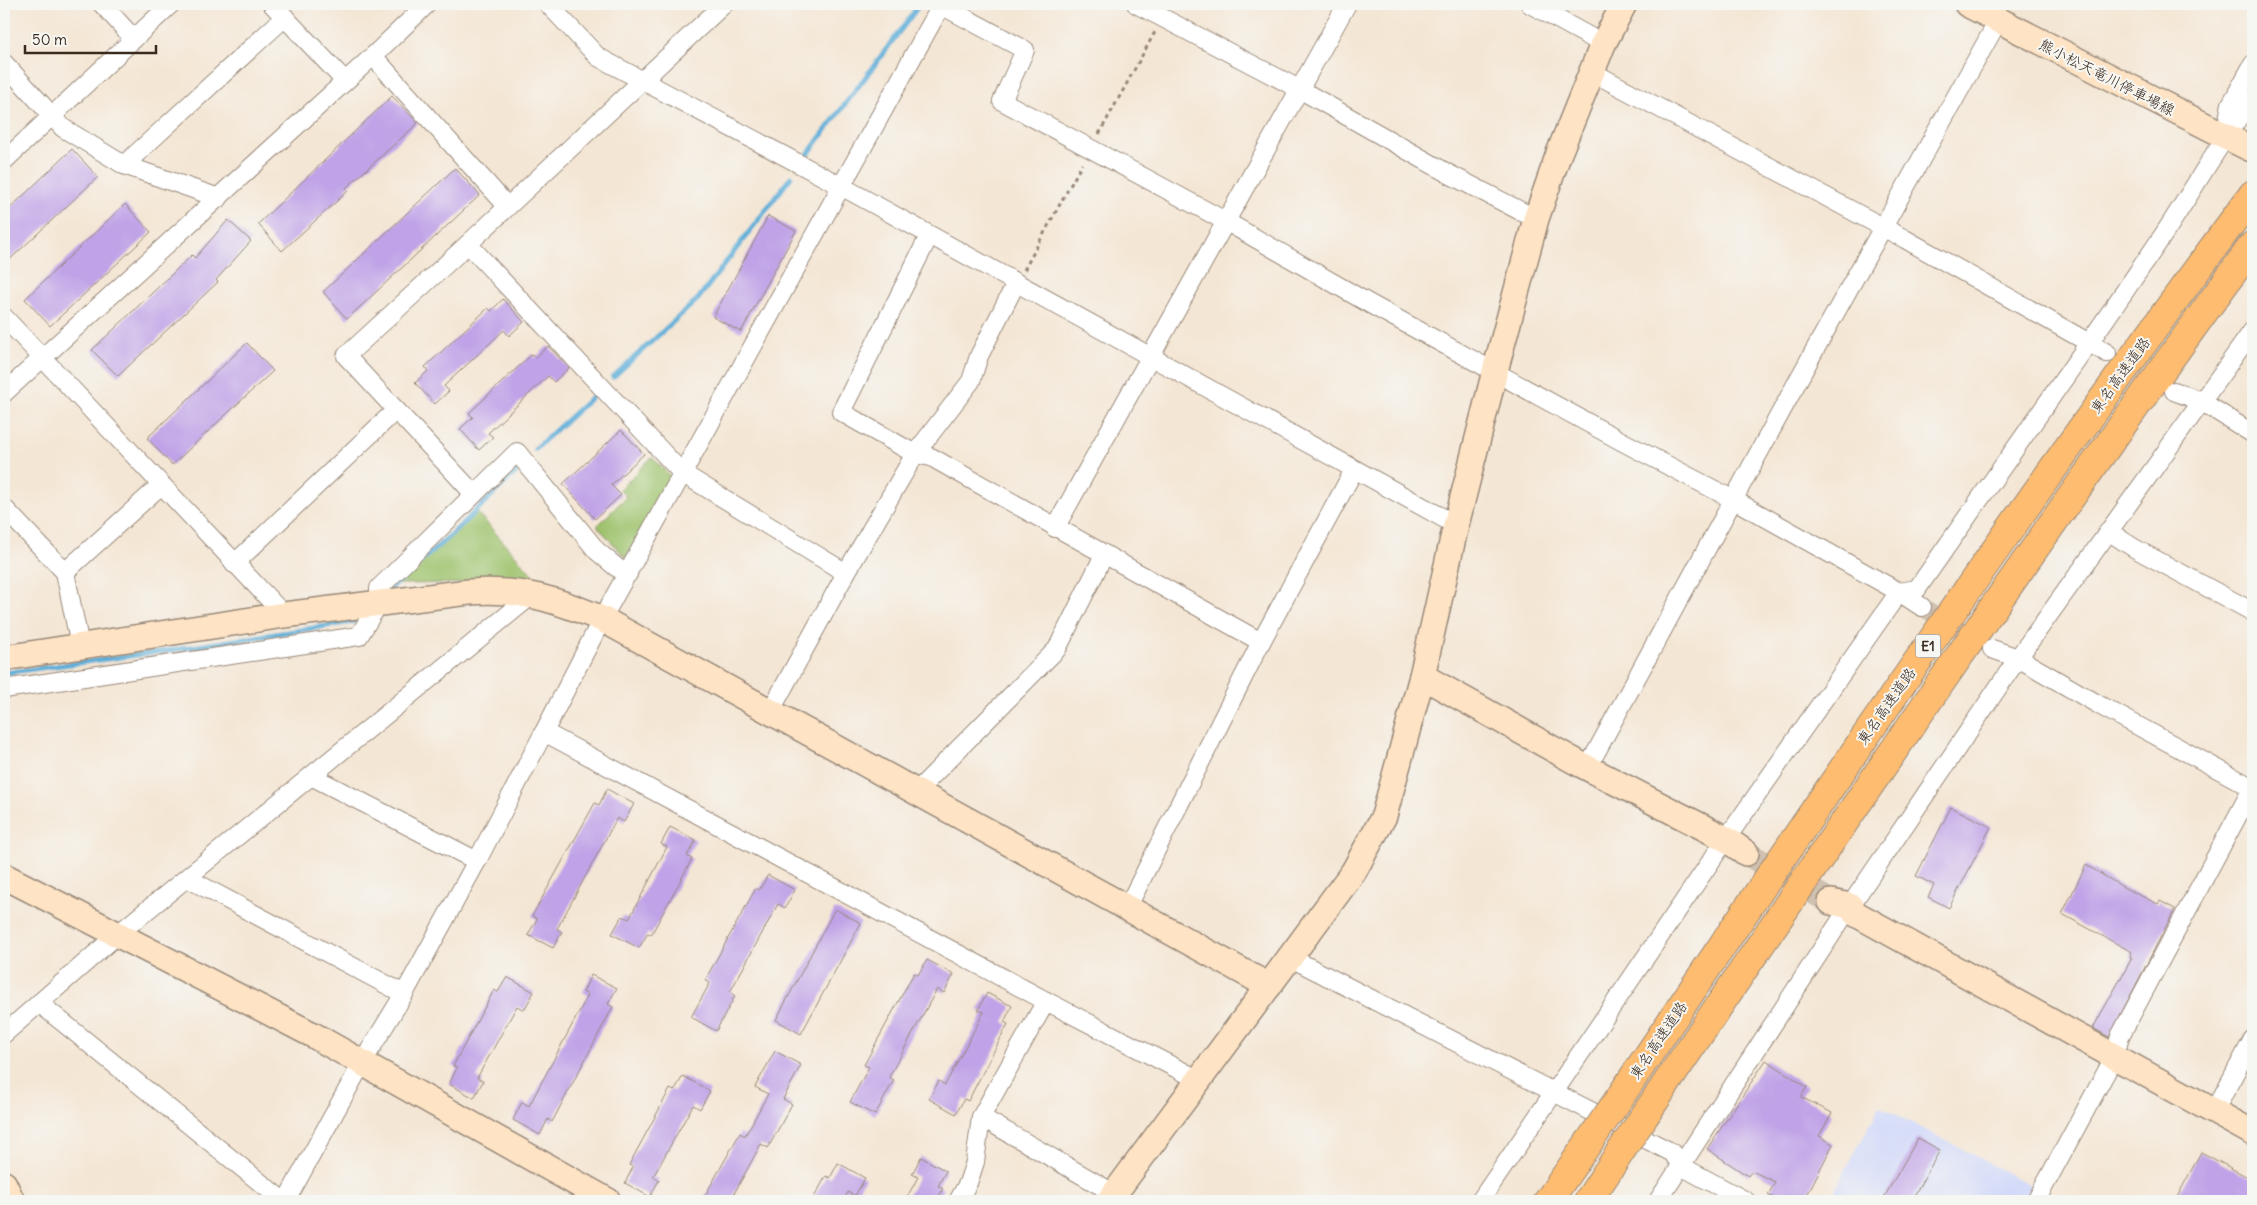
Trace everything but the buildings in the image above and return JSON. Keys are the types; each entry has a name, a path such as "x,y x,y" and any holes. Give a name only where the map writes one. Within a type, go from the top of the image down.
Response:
{"highway":[{"name":"東名高速道路","path":"1548,1201 1756,894 1998,544 2141,345 2253,194"},
{"name":"東名高速道路","path":"1588,1201 2023,563 2253,245"}],"street":[{"path":"102,4 134,39"},
{"path":"4,161 171,4"},
{"path":"272,4 345,81"},
{"path":"4,394 219,198 427,4"},
{"path":"548,4 598,57 841,186 1456,525"},
{"path":"474,494 346,356 724,4"},
{"path":"39,1002 284,1201 362,1063 404,994 477,861 602,619 941,4 1025,50 1002,101 1227,222 1370,304 1623,442 1734,500 1899,592 1922,607"},
{"path":"1136,4 1300,90 1449,174 1536,220"},
{"path":"1055,528 1347,4"},
{"path":"1530,4 1603,44"},
{"path":"981,1117 1112,1199 1354,871 1384,816 1422,676 1456,525 1495,371 1536,220 1559,153 1603,44 1624,4"},
{"name":"熊小松天竜川停車場線","path":"1967,4 2249,148"},
{"path":"124,165 285,17"},
{"path":"1588,767 1882,228 1998,21"},
{"path":"373,56 507,206"},
{"path":"4,64 62,128 124,165 219,198"},
{"path":"2225,136 2231,104 2253,64"},
{"path":"1592,72 1726,142 2107,353"},
{"path":"1480,1201 1556,1092 1726,839 1899,592 1917,589 2183,207 2225,136 2253,98"},
{"path":"929,236 840,412 915,454 931,457 1261,642"},
{"path":"468,244 682,473 846,572"},
{"path":"770,712 846,572 915,454 971,381 979,356 1016,283"},
{"path":"4,317 234,564 284,615"},
{"path":"1658,1201 1840,904 2253,330"},
{"path":"2174,391 2201,401 2253,434"},
{"path":"234,564 396,410"},
{"path":"4,689 359,636 374,601 474,494 517,452 597,551 616,567 628,574"},
{"path":"1127,908 1261,642 1354,470"},
{"path":"65,572 161,485"},
{"path":"4,508 65,572 80,646"},
{"path":"2108,531 2134,548 2253,612"},
{"path":"916,792 1058,649 1104,555"},
{"path":"4,658 374,601 496,590 532,595 567,604 602,619 1269,986"},
{"path":"4,1034 118,934 532,595"},
{"path":"1992,649 2018,658 2101,706 2253,787 2120,1036 2115,1056 2036,1201"},
{"path":"1422,676 1588,767 1726,839 1746,853"},
{"path":"544,732 1046,1001 1199,1080"},
{"path":"312,776 477,861"},
{"path":"4,876 313,1035 608,1201"},
{"path":"187,878 404,994"},
{"path":"1840,904 2253,1132"},
{"path":"1291,958 1673,1153 1681,1166 1746,1201"},
{"path":"958,1201 968,1183 975,1162 981,1117 1046,1001"},
{"path":"2214,1112 2253,1039"},
{"path":"4,1184 12,1201"}],"shaded area":[{"path":"1880,1106 2032,1186 2024,1201 1829,1201"}],"green space":[{"path":"652,457 671,477 626,558 597,526 626,497 620,489"},
{"path":"475,510 539,582 398,584"}],"waterway":[{"path":"808,154 920,4"},
{"path":"613,377 698,299 791,177"},
{"path":"535,449 592,397"},
{"path":"387,592 456,530 516,472"},
{"path":"4,673 173,650 352,622 360,615"}],"tunnel":[{"path":"1922,607 1981,642"},
{"path":"1746,853 1831,902"}]}
